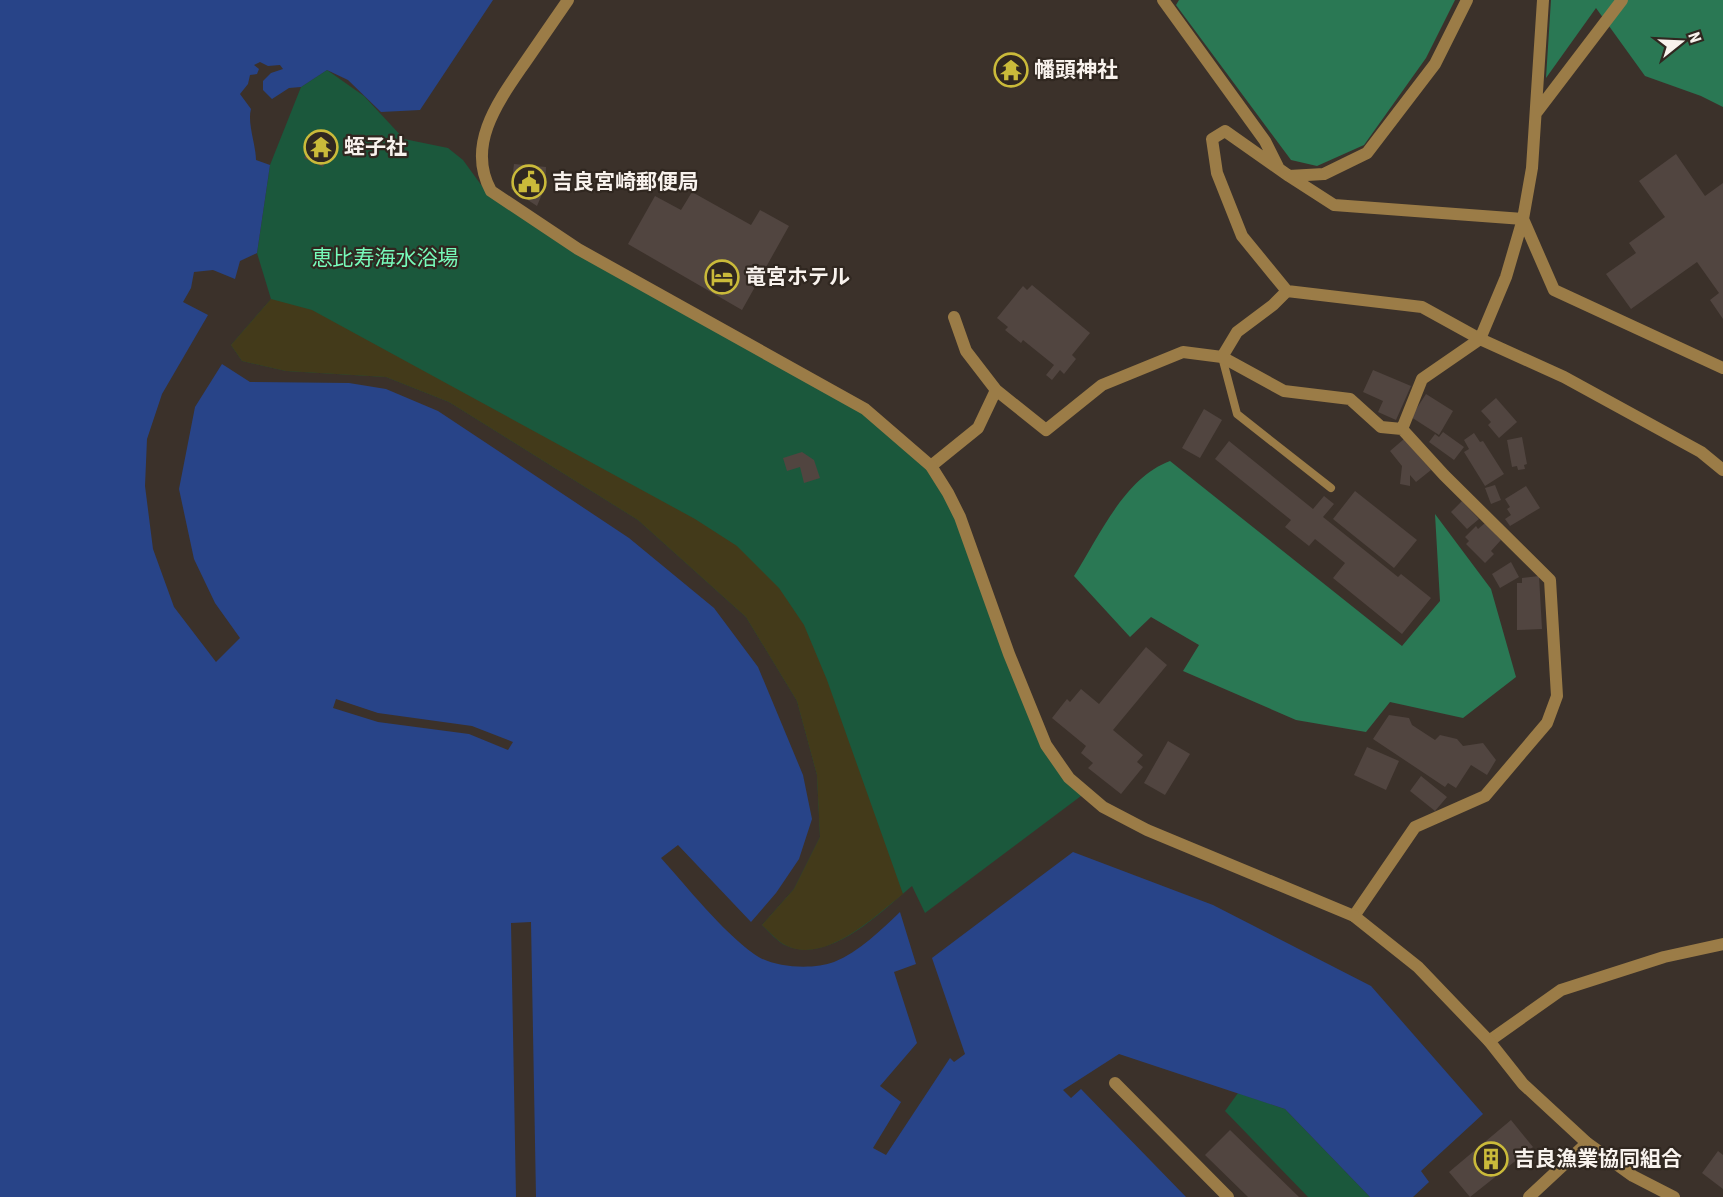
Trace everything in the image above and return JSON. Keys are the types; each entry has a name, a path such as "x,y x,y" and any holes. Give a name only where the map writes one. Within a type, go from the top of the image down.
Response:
{"street":[{"path":"568,0 494,108 481,157 483,177 491,191 578,249 865,409 931,466 960,517 1046,745 1069,778 1103,807 1147,830 1354,916 1418,967 1489,1041 1523,1084 1587,1143 1633,1176 1674,1197"},
{"path":"1163,0 1166,8 1265,141 1278,169"},
{"path":"1289,176 1324,174 1367,153 1435,64 1467,0"},
{"path":"1402,429 1422,379 1480,339 1506,277 1523,219 1532,168 1544,0"},
{"path":"1536,113 1622,0"},
{"path":"1523,219 1334,205 1225,132 1212,139 1217,173 1242,236 1287,291 1422,307 1480,339 1564,377 1701,452 1723,470"},
{"path":"1523,219 1554,290 1723,368"},
{"path":"1222,357 1237,332 1274,305 1287,291"},
{"path":"954,317 966,351 996,390 1046,430 1102,385 1183,352 1222,357 1284,391 1350,399 1381,427 1402,429 1444,475 1550,580 1557,696 1547,723 1485,796 1415,827 1354,916"},
{"path":"931,466 978,428 996,390"},
{"path":"1489,1041 1561,990 1664,957 1723,944"},
{"path":"1115,1083 1227,1197"},
{"path":"1529,1197 1587,1143"}],"lane":[{"path":"1222,357 1238,414 1332,488"}],"green space":[{"path":"1179,0 1455,0 1426,58 1364,145 1317,166 1291,160 1176,5"},
{"path":"1551,0 1723,0 1723,107 1701,96 1645,76 1596,8 1546,78"},
{"name":"恵比寿海水浴場","path":"327,70 364,96 404,139 448,148 463,160 487,193 865,409 900,437 948,493 1046,745 1085,793 925,913 912,886 871,921 838,942 820,948 803,950 787,946 774,937 762,925 794,889 820,837 817,775 797,701 746,617 638,520 449,402 386,377 286,371 242,361 231,345 271,299 257,253 270,165 301,87"},
{"path":"1170,461 1402,646 1440,601 1435,514 1491,589 1516,677 1463,718 1390,702 1366,732 1296,720 1183,671 1199,645 1151,617 1130,637 1074,576 1103,527 1126,495 1154,469"},
{"path":"1238,1093 1285,1109 1370,1197 1308,1197 1225,1111"}],"sand":[{"path":"271,299 312,310 695,519 737,546 779,588 804,625 827,680 903,894 849,935 818,949 802,950 780,942 762,925 794,889 820,837 817,775 797,701 746,617 638,520 449,402 386,377 286,371 242,361 231,345"}],"water":[{"path":"0,0 493,0 420,110 381,112 348,80 327,70 301,87 289,88 272,99 263,90 263,81 271,73 283,69 280,65 268,66 260,62 254,65 259,69 257,74 250,75 248,84 240,94 251,109 250,121 256,160 270,165 257,253 240,261 235,279 213,270 194,272 191,288 183,302 208,315 162,394 147,439 145,486 153,549 174,607 216,662 240,638 215,603 194,559 179,489 195,407 222,364 250,382 349,383 386,389 438,411 629,538 714,608 758,667 803,775 812,819 799,859 776,893 751,922 678,845 661,858 705,908 741,944 762,959 782,965 804,967 825,965 843,958 861,947 900,912 916,964 894,972 917,1043 880,1086 901,1102 873,1148 886,1155 950,1058 954,1062 965,1054 932,958 1073,852 1213,905 1371,986 1483,1114 1421,1171 1429,1182 1413,1197 1370,1197 1285,1109 1119,1054 1063,1090 1071,1098 1081,1089 1186,1197 0,1197"}],"pier":[{"path":"336,699 378,713 472,726 513,742 508,750 469,734 378,722 333,708"},
{"path":"531,922 536,1197 516,1197 511,923"}],"building":[{"name":"蛭子社","path":"313,138 332,147 323,167 304,158"},
{"path":"1676,154 1705,196 1723,183 1723,319 1710,300 1719,293 1697,262 1631,309 1606,274 1636,253 1629,243 1665,217 1639,181"},
{"path":"514,164 546,167 545,187 537,206 511,189"},
{"name":"竜宮ホテル","path":"692,192 751,225 760,210 789,226 742,310 628,244 655,196 681,210"},
{"path":"1032,285 1090,333 1072,355 1076,359 1064,374 1060,370 1052,380 1046,375 1054,365 1023,340 1021,343 1005,330 1008,327 997,318 1023,286 1027,290"},
{"path":"1373,370 1411,386 1396,420 1378,412 1383,401 1363,392"},
{"path":"1426,394 1453,411 1439,435 1411,417"},
{"path":"1496,398 1517,422 1499,438 1488,425 1491,422 1481,411"},
{"path":"1204,409 1222,420 1200,458 1182,448"},
{"path":"1443,432 1464,447 1454,460 1429,442 1435,434 1439,437"},
{"path":"1474,433 1480,442 1483,441 1504,474 1485,486 1464,452 1469,449 1464,440"},
{"path":"1522,437 1527,464 1524,465 1525,469 1518,470 1517,466 1512,467 1507,440"},
{"path":"1404,439 1431,470 1416,482 1410,475 1410,486 1400,484 1402,466 1390,451"},
{"path":"1229,441 1313,509 1324,496 1334,504 1323,517 1398,577 1401,574 1431,598 1402,634 1333,578 1345,563 1315,539 1309,546 1285,527 1291,520 1215,459"},
{"path":"802,452 814,460 820,478 804,483 800,467 787,471 783,458"},
{"path":"1495,485 1501,500 1491,504 1485,488"},
{"path":"1526,486 1540,508 1510,526 1505,519 1511,515 1507,509 1510,507 1505,499"},
{"path":"1355,491 1417,540 1394,568 1333,519"},
{"path":"1462,501 1479,519 1467,529 1451,512"},
{"path":"1485,523 1501,540 1491,551 1494,554 1485,563 1466,544 1469,541 1465,537 1476,526 1478,529"},
{"path":"1511,562 1519,577 1500,588 1492,574"},
{"path":"1539,576 1542,629 1517,630 1517,583 1522,583 1522,578"},
{"path":"1146,647 1167,665 1113,730 1143,755 1137,762 1143,767 1121,794 1088,768 1093,763 1081,753 1086,746 1052,718 1067,699 1070,702 1081,689 1099,704"},
{"path":"1389,715 1409,718 1412,725 1435,740 1440,735 1457,739 1463,746 1483,743 1496,760 1487,775 1471,765 1456,788 1448,783 1445,787 1373,739"},
{"path":"1168,741 1190,754 1165,795 1144,783"},
{"path":"1367,747 1399,761 1386,790 1354,775"},
{"path":"1421,776 1447,797 1435,811 1410,791"},
{"name":"吉良漁業協同組合","path":"1511,1120 1533,1147 1470,1197 1449,1172"},
{"path":"1230,1130 1299,1197 1248,1197 1205,1155"},
{"path":"1718,1151 1723,1155 1723,1189 1702,1173"}],"place":[{"name":"幡頭神社","path":"1011,70"},
{"name":"蛭子社","path":"321,147"},
{"name":"吉良宮崎郵便局","path":"529,182"},
{"name":"竜宮ホテル","path":"722,277"},
{"name":"吉良漁業協同組合","path":"1491,1159"}]}
